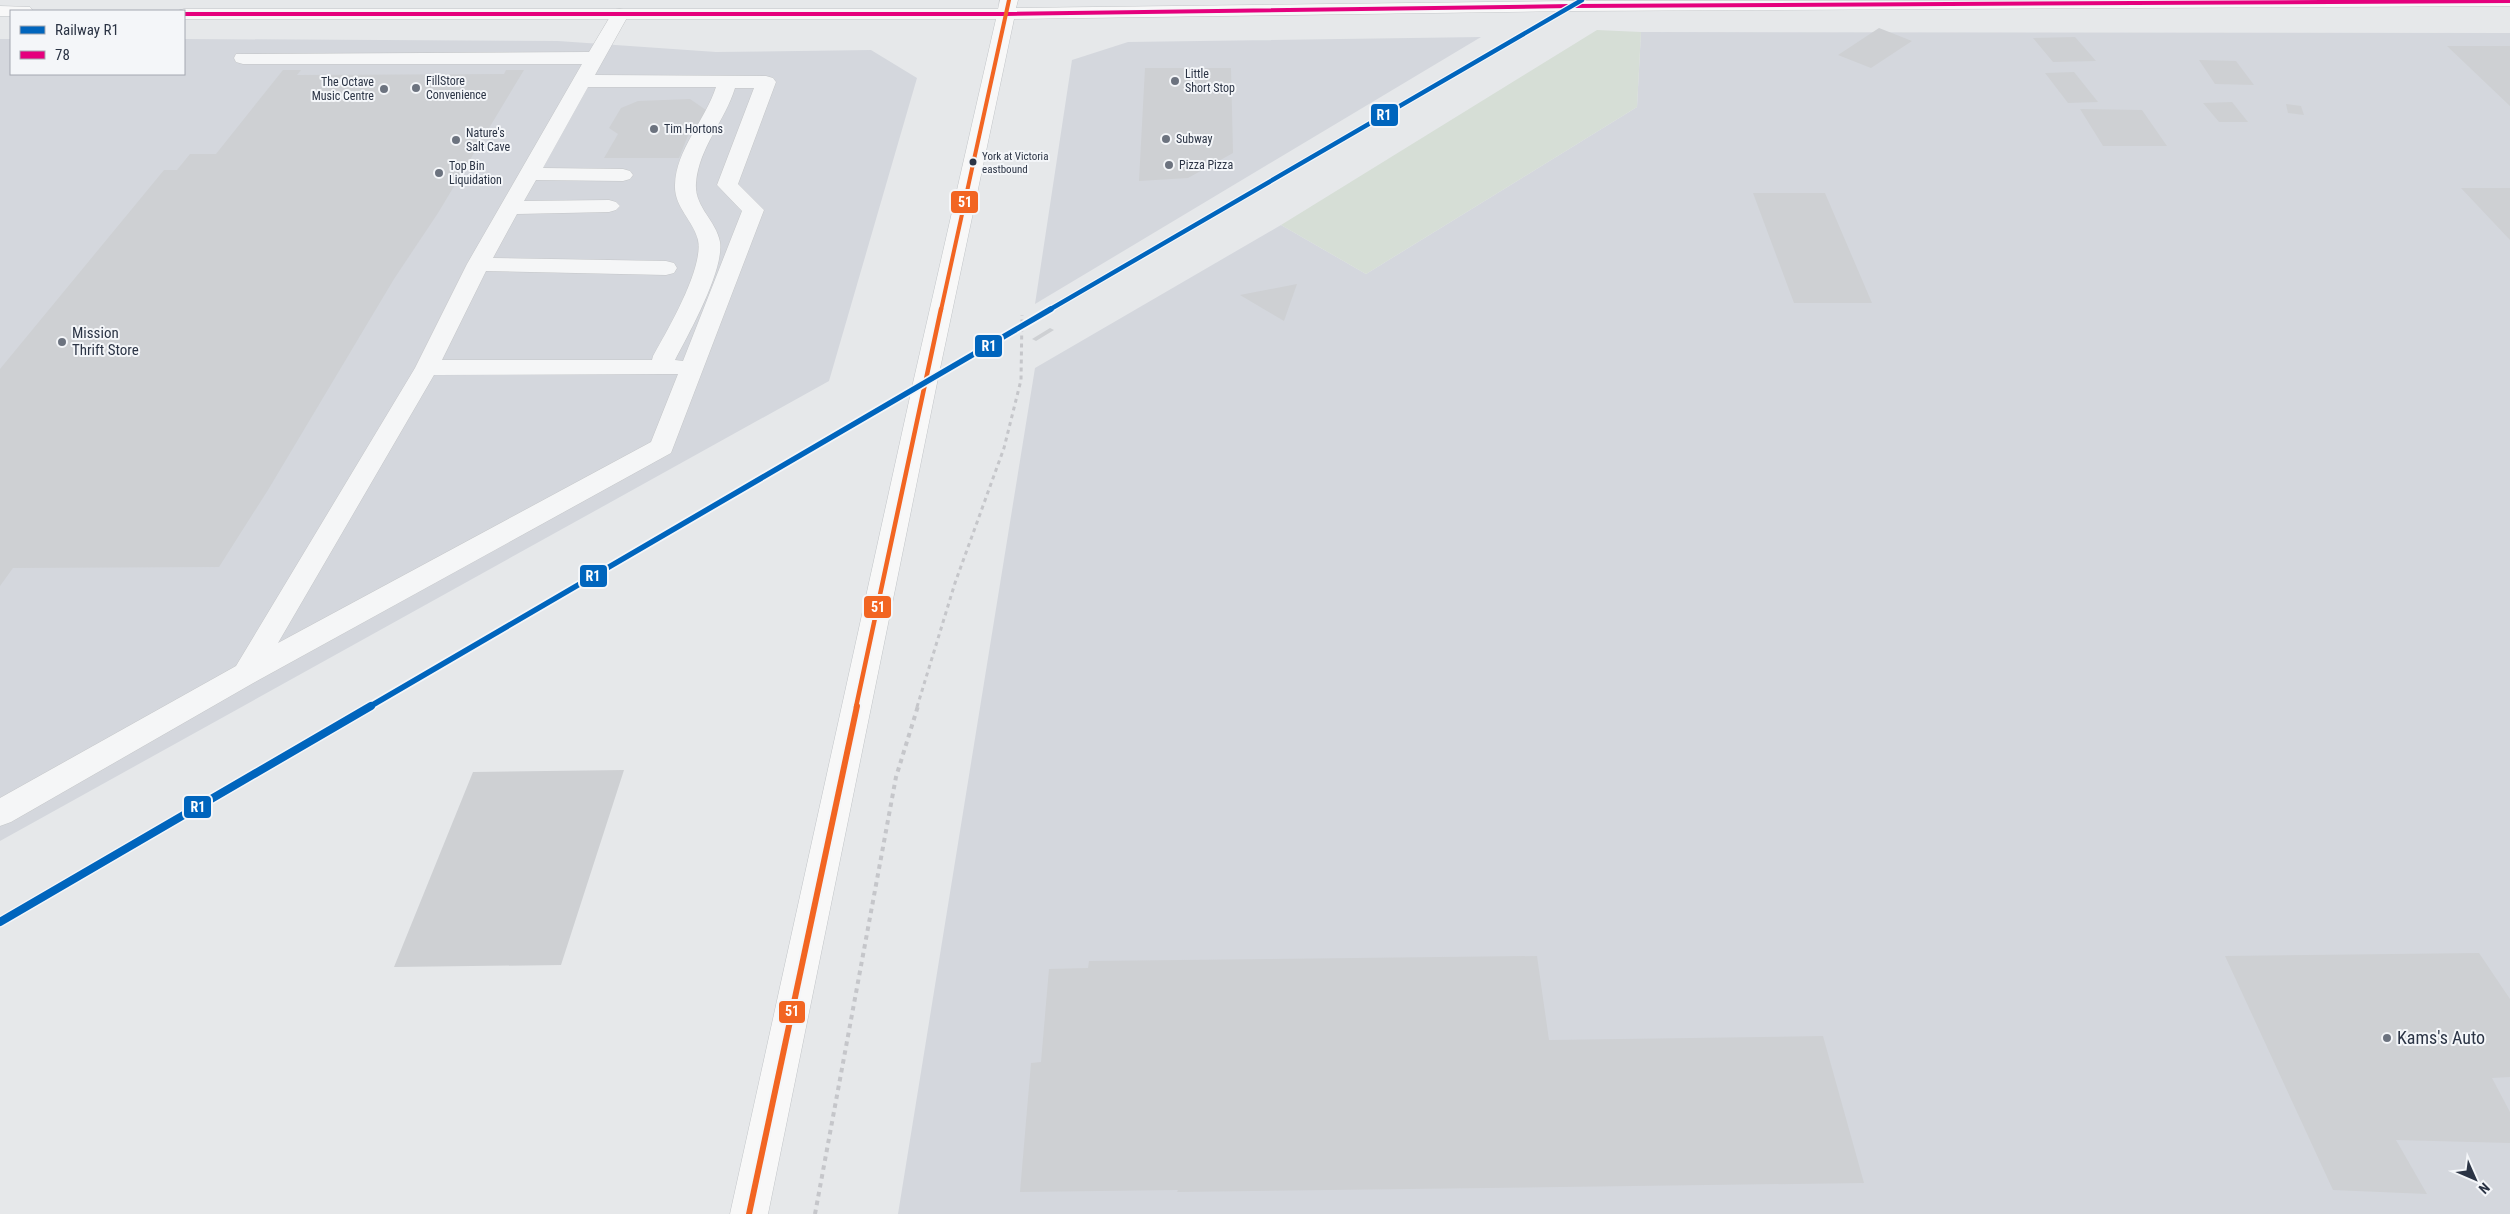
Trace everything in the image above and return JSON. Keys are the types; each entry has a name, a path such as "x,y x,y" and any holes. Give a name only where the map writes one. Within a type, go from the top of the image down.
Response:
{"main road":[{"path":"185,14 620,14 1008,7 1447,4 2510,1"},
{"path":"749,1214 1008,7"}],"lane":[{"path":"245,674 427,368 478,264 620,14"},
{"path":"243,58 594,58"},
{"path":"0,813 245,674 662,447 753,210 728,185 766,82 582,81"},
{"path":"659,368 690,307 709,257 709,243 706,234 703,226 688,205 685,187 687,171 697,146 717,110 727,82"},
{"path":"529,174 623,175"},
{"path":"510,208 609,206"},
{"path":"478,264 666,268"},
{"path":"427,368 692,367"}],"path":[{"path":"815,1214 896,777 955,583 1004,448 1021,380 1022,315"}],"shaded area":[{"path":"1597,30 1641,32 1637,107 1366,274 1281,225"},
{"path":"1641,32 2510,33 2510,1214 898,1214 1035,368 1281,225 1366,274 1637,107"},
{"path":"1481,37 1035,304 1072,60 1128,42"},
{"path":"0,39 10,39 10,75 185,75 185,39 558,41 716,52 871,50 917,78 829,381 0,841"}],"building":[{"path":"1879,28 1912,41 1871,68 1838,55"},
{"path":"2075,37 2096,61 2053,62 2033,38"},
{"path":"2447,46 2510,46 2510,106"},
{"path":"2199,60 2236,61 2254,85 2215,84"},
{"path":"1145,68 1231,68 1233,153 1188,178 1139,181"},
{"path":"283,70 301,70 297,75 504,74 506,70 524,70 219,567 13,568 0,586 0,369 164,170 177,170 190,154 216,154"},
{"path":"2074,72 2098,102 2068,103 2045,73"},
{"name":"Tim Hortons","path":"690,99 706,110 699,129 689,133 679,158 604,158 618,134 609,128 621,108 638,101"},
{"path":"2232,102 2248,122 2219,122 2203,103"},
{"path":"2286,104 2301,106 2304,115 2288,113"},
{"path":"2080,109 2142,110 2167,146 2103,146"},
{"path":"2461,188 2510,188 2510,240"},
{"path":"1753,193 1825,193 1872,303 1794,303"},
{"path":"1297,284 1284,321 1240,295"},
{"path":"1050,328 1054,330 1036,341 1032,339"},
{"path":"624,770 561,965 394,967 473,772"},
{"name":"Kams's Auto","path":"2479,953 2510,999 2510,1077 2492,1078 2510,1112 2510,1143 2396,1140 2427,1194 2333,1190 2225,956"},
{"path":"1537,956 1549,1040 1823,1036 1864,1183 1177,1192 1178,1190 1020,1192 1031,1063 1041,1062 1049,969 1088,968 1089,961"}],"rail line":[{"name":"R1","path":"0,922 1582,0"}],"transit line":[{"name":"51","path":"749,1214 925,383 1009,0"},
{"name":"78","path":"185,14 1006,14 1571,6 2510,1"}],"place":[{"name":"Little Short Stop","path":"1175,81"},
{"name":"FillStore Convenience","path":"416,88"},
{"name":"The Octave Music Centre","path":"384,89"},
{"name":"Tim Hortons","path":"654,129"},
{"name":"Subway","path":"1166,139"},
{"name":"Nature's Salt Cave","path":"456,140"},
{"name":"York at Victoria eastbound","path":"973,162"},
{"name":"Pizza Pizza","path":"1169,165"},
{"name":"Top Bin Liquidation","path":"439,173"},
{"name":"Mission Thrift Store","path":"62,342"},
{"name":"Kams's Auto","path":"2387,1038"}]}
